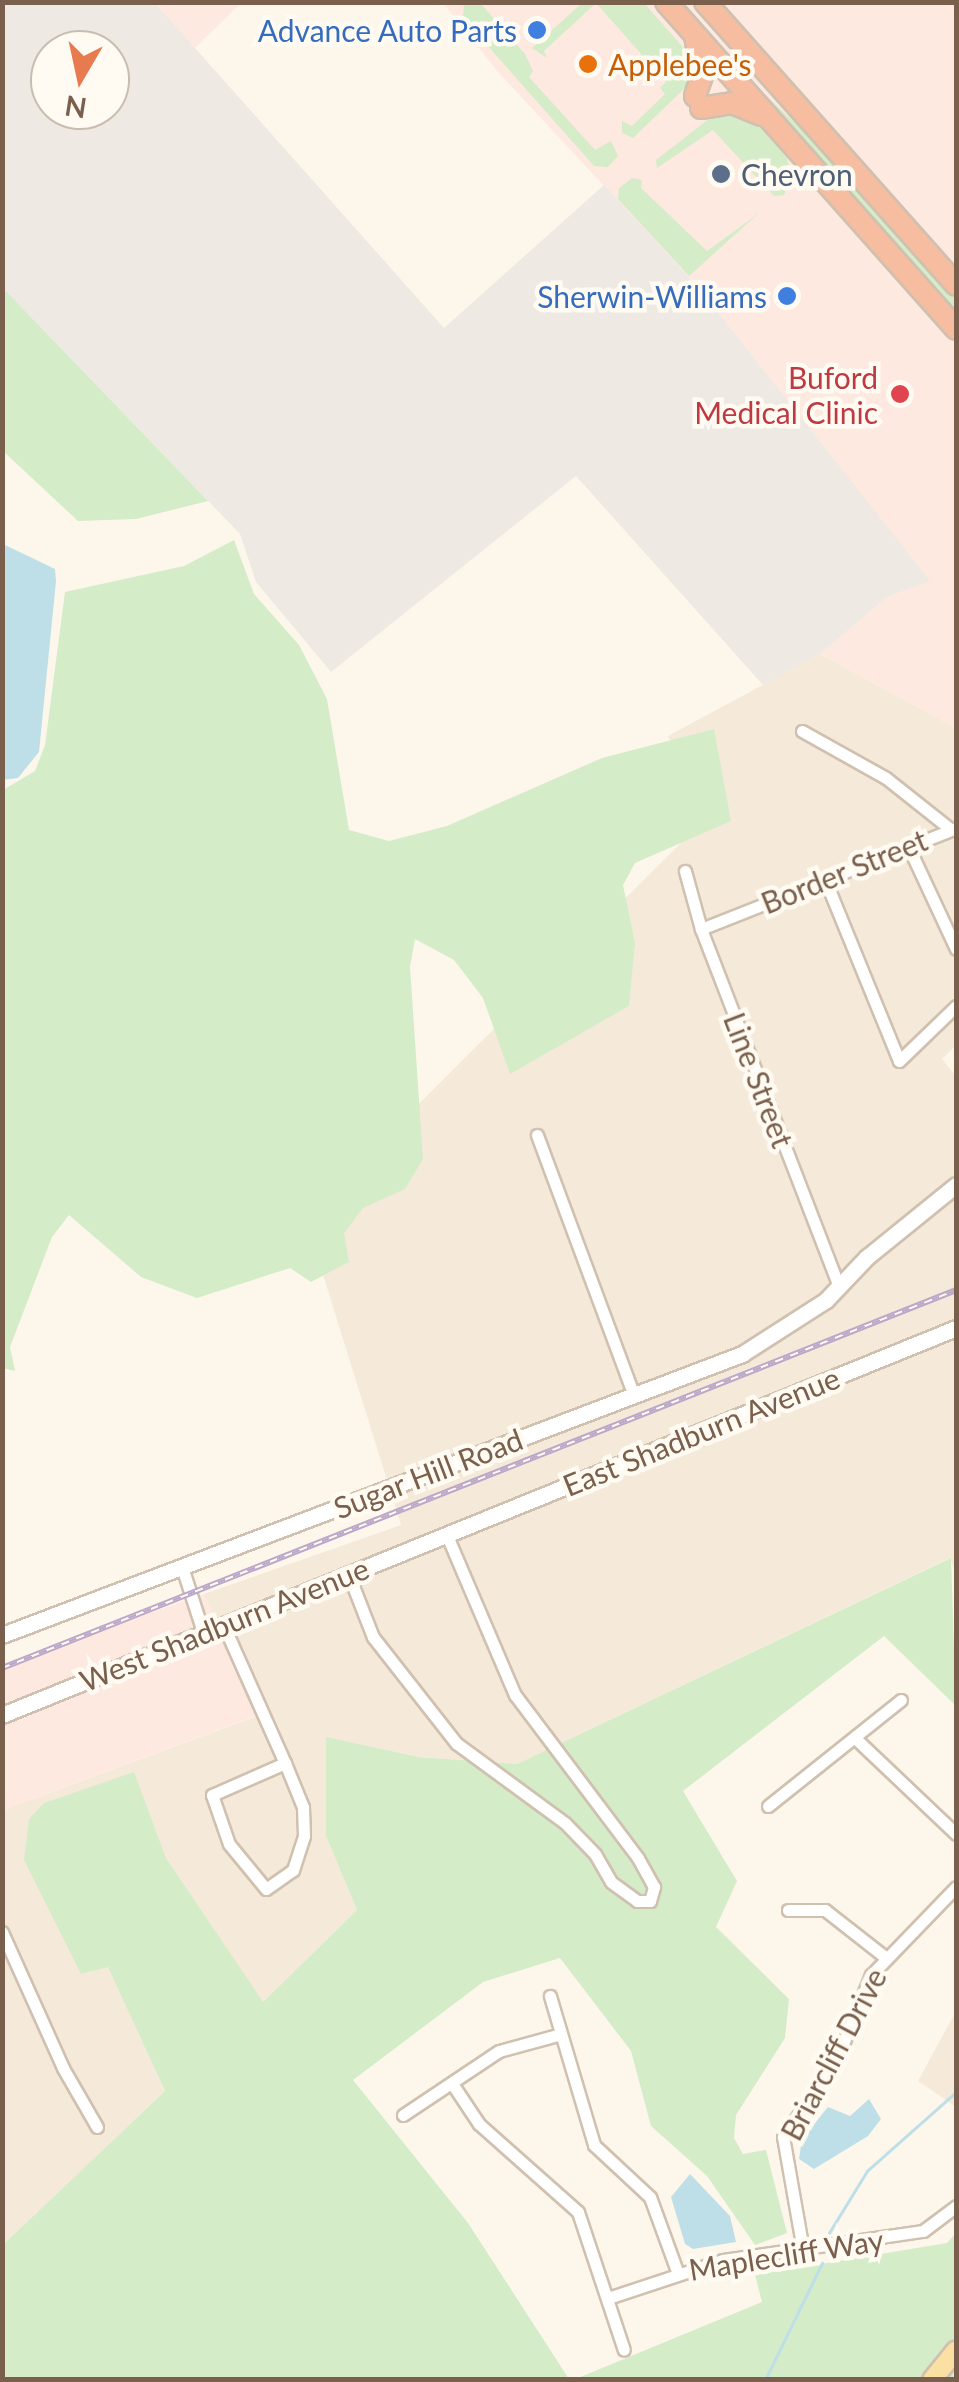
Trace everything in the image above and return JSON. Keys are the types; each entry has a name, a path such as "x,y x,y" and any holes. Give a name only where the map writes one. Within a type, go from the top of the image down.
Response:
{"highway":[{"path":"666,2 956,329"},
{"path":"705,2 956,285"},
{"path":"694,34 702,76 698,102 732,103 772,122"}],"main road":[{"path":"932,2380 956,2350"}],"street":[{"path":"802,732 899,786 953,828"},
{"name":"Border Street","path":"700,929 826,882 953,828"},
{"path":"909,848 956,949"},
{"name":"Line Street","path":"685,871 700,929 839,1287"},
{"path":"826,882 899,1062 956,1006"},
{"path":"537,1136 634,1394"},
{"name":"Sugar Hill Road","path":"2,1635 742,1354 795,1324 956,1185"},
{"name":"East Shadburn Avenue","path":"446,1532 956,1328"},
{"path":"348,1574 373,1637 456,1743 565,1823 595,1854 610,1882 637,1901 650,1901 654,1887 638,1858 514,1695 446,1532"},
{"name":"West Shadburn Avenue","path":"2,1715 446,1532"},
{"path":"182,1567 203,1632"},
{"path":"223,1624 285,1763 303,1807 304,1836 293,1870 266,1889 229,1844 212,1795 285,1763"},
{"path":"768,1806 902,1700"},
{"path":"856,1739 956,1834"},
{"name":"Briarcliff Drive","path":"804,2250 783,2136 836,2061 855,2002 885,1956 956,1887"},
{"path":"788,1910 824,1910 885,1956"},
{"path":"2,1932 63,2068 97,2127"},
{"path":"550,1996 594,2145 650,2197 677,2271"},
{"path":"403,2116 498,2051 561,2034"},
{"path":"453,2085 479,2124 578,2212 611,2297 624,2350"},
{"name":"Maplecliff Way","path":"611,2297 677,2271 923,2231 956,2206"}],"shaded area":[{"path":"3,3 155,3 444,328 604,185 699,288 930,581 887,597 820,654 763,685 576,476 331,672 256,582 240,534 3,288"},
{"path":"155,3 241,3 195,48"},
{"path":"443,3 956,3 956,728 820,654 887,597 929,581 699,288 498,72"},
{"path":"820,654 956,728 956,1045 942,1059 956,1076 956,1575 950,1558 517,1764 419,1757 326,1738 326,1836 357,1910 262,2003 166,1858 134,1773 24,1860 108,1966 165,2091 3,2246 3,1810 257,1716 204,1594 401,1525 305,1217 704,820 668,736"},
{"path":"204,1594 258,1715 3,1810 3,1664"},
{"path":"956,2011 956,2107 918,2081"}],"green space":[{"path":"464,3 482,5 525,54 533,71 529,77 595,150 611,141 618,156 608,167 594,166 463,18"},
{"path":"582,3 596,3 544,51 547,58 532,48"},
{"path":"596,3 644,3 688,53 692,75 686,87 633,138 622,133 622,121 632,126 665,94 660,88 666,82"},
{"path":"748,79 829,154 939,276 956,296 956,320"},
{"path":"723,108 754,120 787,158 791,178 784,195 774,196 713,130 657,168 656,160"},
{"path":"632,178 642,180 641,188 707,251 759,213 689,276 618,199 619,188"},
{"path":"2,289 208,501 136,519 78,521 3,451"},
{"path":"234,540 254,594 299,645 327,699 349,830 389,841 447,826 602,758 714,729 731,821 635,863 623,885 635,943 629,1006 510,1074 483,998 454,960 415,939 410,967 423,1159 405,1189 363,1208 344,1233 349,1262 311,1282 290,1268 197,1298 141,1277 69,1215 52,1237 10,1347 15,1371 3,1368 3,790 35,771 45,745 65,592 184,566"},
{"path":"951,1558 956,1706 884,1636 683,1791 737,1881 716,1927 789,1999 785,2038 736,2115 734,2138 743,2154 766,2150 787,2233 755,2245 707,2176 651,2126 631,2051 560,1958 483,1982 353,2080 468,2223 569,2379 3,2379 2,2246 165,2091 108,1967 81,1974 24,1860 29,1819 44,1803 134,1772 166,1858 263,2002 357,1910 326,1836 326,1737 419,1757 517,1764"},
{"path":"956,2233 956,2379 573,2380 762,2302 755,2275 947,2243"}],"water":[{"path":"3,544 55,569 56,581 39,752 18,778 3,780"},
{"path":"869,2099 881,2119 868,2136 814,2169 799,2159 802,2139 828,2107 850,2116"},
{"path":"690,2174 730,2216 736,2242 693,2249 685,2244 671,2197"}],"waterway":[{"path":"829,2233 867,2171 956,2092"},
{"path":"765,2380 822,2263"}],"railway":[{"path":"2,1668 956,1290"}],"place":[{"name":"Advance Auto Parts","path":"537,30"},
{"name":"Applebee's","path":"588,64"},
{"name":"Chevron","path":"721,174"},
{"name":"Sherwin-Williams","path":"787,296"},
{"name":"Buford Medical Clinic","path":"900,394"}]}
